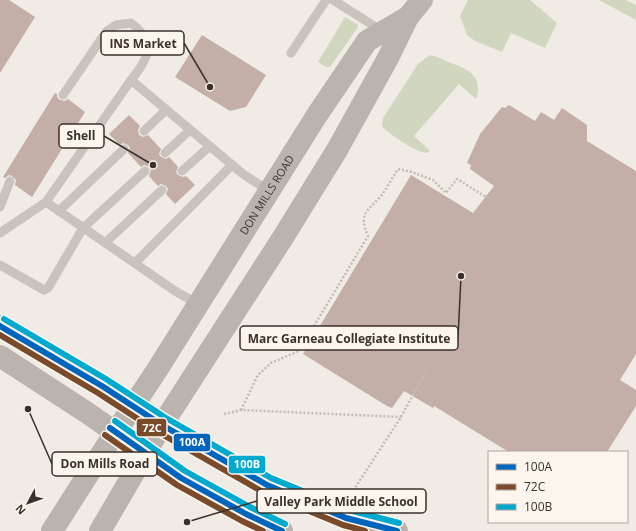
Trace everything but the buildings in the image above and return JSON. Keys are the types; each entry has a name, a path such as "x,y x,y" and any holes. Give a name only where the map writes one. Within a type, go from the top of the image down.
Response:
{"main road":[{"name":"DON MILLS ROAD","path":"100,531 162,425 282,239 337,150 388,58 408,17 422,0"},
{"name":"DON MILLS ROAD","path":"52,531 115,432 133,407 332,93 367,41 408,17"},
{"path":"0,326 102,386 162,425 267,485 346,518 397,531"},
{"path":"0,356 115,432 181,478 246,514 282,531"}],"lane":[{"path":"291,53 326,0"},
{"path":"333,0 383,32"},
{"path":"0,233 46,202 143,64 147,54 148,45 139,29 131,23 116,25 106,32 63,95"},
{"path":"131,80 243,174 269,191"},
{"path":"144,130 166,110"},
{"path":"165,153 190,130"},
{"path":"182,172 210,146"},
{"path":"59,211 124,149"},
{"path":"135,263 232,165"},
{"path":"0,264 44,290 48,288 83,228 145,171"},
{"path":"0,206 10,181"},
{"path":"105,243 162,190"},
{"path":"46,202 175,291 198,304"}],"path":[{"path":"241,410 258,375 270,364 300,350 368,236 363,225 366,210 381,195 398,169 412,172 433,180 446,192 457,179 486,197"},
{"path":"351,494 401,417 426,371"},
{"path":"224,414 241,410 401,417"}],"green space":[{"path":"468,0 530,0 557,23 545,48 511,33 502,52 475,41 467,35 460,16"},
{"path":"599,0 626,0 636,5 636,20"},
{"path":"345,17 357,24 358,27 330,67 326,67 318,62"},
{"path":"430,55 468,71 476,80 478,91 476,99 459,84 414,136 430,151 426,153 402,142 382,126 383,118 418,64"}],"transit line":[{"name":"100B","path":"4,319 106,379 166,418 271,478 349,510 399,523"},
{"name":"100A","path":"0,326 102,386 162,425 267,485 346,518 397,531"},
{"name":"72C","path":"0,335 98,393 158,432 263,492 343,525 365,531"},
{"name":"100B","path":"115,421 185,471 250,507 285,524"},
{"name":"100A","path":"110,428 181,478 246,514 282,531"},
{"name":"72C","path":"105,435 177,485 263,531"}],"place":[{"name":"INS Market","path":"210,87"},
{"name":"Shell","path":"153,165"},
{"name":"Marc Garneau Collegiate Institute","path":"461,276"},
{"name":"Don Mills Road","path":"28,409"},
{"name":"Valley Park Middle School","path":"187,522"}]}
